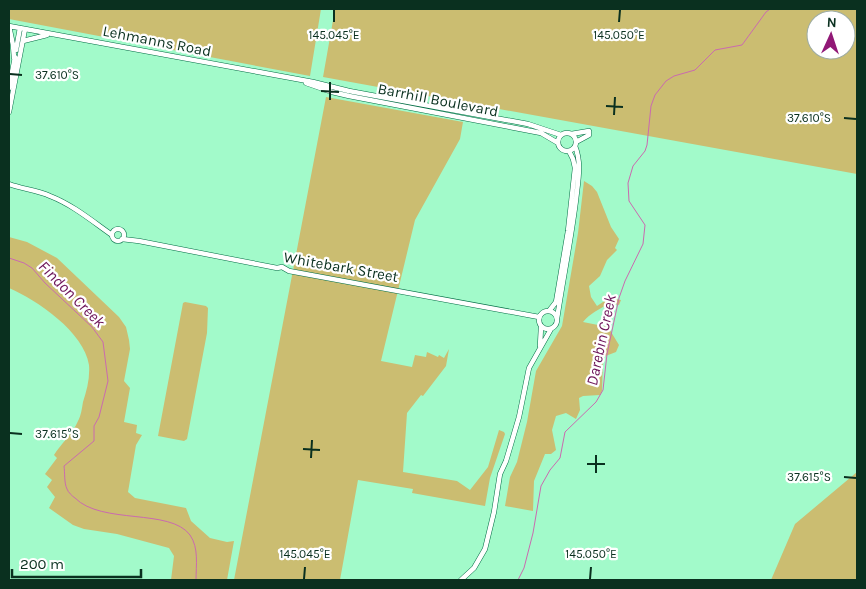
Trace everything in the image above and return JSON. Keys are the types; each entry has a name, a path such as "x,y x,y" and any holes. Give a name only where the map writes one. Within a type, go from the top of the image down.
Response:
{"street":[{"name":"Lehmanns Road","path":"9,26 300,80 312,84"},
{"path":"9,26 14,58"},
{"path":"9,112 23,41 22,29"},
{"path":"9,88 14,58 22,29"},
{"path":"23,41 51,34"},
{"name":"Barrhill Boulevard","path":"312,84 528,124 561,135"},
{"name":"Barrhill Boulevard","path":"312,84 349,96 541,132 558,144"},
{"path":"567,133 589,133 569,151 563,150 558,144 561,135 567,133"},
{"path":"461,580 474,568 485,548 494,512 500,474 506,461 519,417 529,368 551,329 556,325 571,240 578,177 579,157 574,137 571,134"},
{"path":"549,311 556,302 568,229 575,168 569,151"},
{"path":"10,185 42,193 59,200 113,233"},
{"name":"Whitebark Street","path":"139,241 120,229 113,233 116,240 139,241 282,267 289,271 539,317"},
{"path":"122,239 124,233"},
{"path":"540,348 541,326 539,317 543,312 549,311 557,319"},
{"path":"541,326 545,329 551,329"}],"shaded area":[{"path":"9,9 321,9 310,76 9,19"},
{"path":"335,9 857,9 857,174 323,77"},
{"path":"326,97 463,122 460,139 415,220 381,361 412,367 415,355 426,357 427,352 444,358 449,349 446,366 407,413 403,472 457,481 470,490 488,467 499,430 505,434 490,478 485,506 412,493 413,489 358,480 340,580 234,580"},
{"path":"584,181 597,192 611,227 619,239 615,248 617,250 607,260 600,276 589,286 591,297 597,306 609,298 621,300 619,305 609,303 583,322 608,327 619,345 616,352 603,357 602,391 600,395 579,398 580,410 576,419 566,413 556,416 552,430 556,450 551,454 545,454 534,481 533,511 505,506 510,477 517,462 527,422 536,371 562,326 578,233"},
{"path":"9,237 27,242 57,258 119,317 126,327 130,349 124,381 130,388 124,422 137,425 136,433 142,435 136,445 128,492 135,498 186,508 191,521 210,538 227,542 234,541 227,580 171,580 174,556 169,548 117,534 84,529 73,525 49,508 55,497 47,487 52,480 45,474 57,458 54,455 79,419 88,384 89,365 85,353 69,329 33,300 9,288"},
{"path":"183,303 208,308 207,333 187,439 184,441 158,436"},
{"path":"857,472 857,580 771,580 795,524"}],"waterway":[{"name":"Darebin Creek","path":"518,580 524,568 533,533 541,486 550,470 560,458 565,432 596,402 603,390 607,354 619,298 643,244 645,225 629,201 628,183 633,166 645,151 647,145 651,106 655,95 666,81 674,76 695,70 715,50 742,45 770,9"},
{"name":"Findon Creek","path":"9,258 32,268 45,283 92,327 103,342 108,381 99,417 94,426 94,441 64,466 65,484 68,490 87,506 102,511 167,522 180,527 190,535 195,545 196,580"}]}
